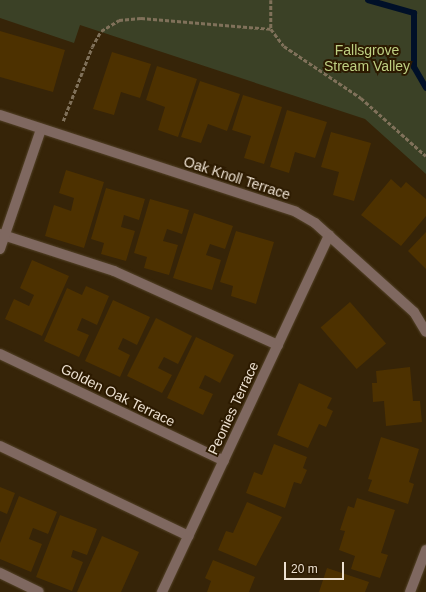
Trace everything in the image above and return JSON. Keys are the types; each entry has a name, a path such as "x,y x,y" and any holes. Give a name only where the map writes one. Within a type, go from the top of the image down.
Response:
{"street":[{"name":"Oak Knoll Terrace","path":"0,115 296,212 315,223 414,312 426,332"},
{"path":"0,249 2,234 41,129"},
{"path":"2,234 114,271 278,345"},
{"name":"Peonies Terrace","path":"162,592 329,235"},
{"name":"Golden Oak Terrace","path":"0,354 224,461"},
{"path":"0,446 189,536"},
{"path":"410,592 426,550"},
{"path":"0,573 39,592"}],"path":[{"path":"271,0 270,30 284,46 361,98 426,156"},
{"path":"58,134 92,47 101,31 120,20 141,18 270,30"}],"green space":[{"name":"Fallsgrove Stream Valley","path":"0,0 426,0 426,174 365,119 80,25 74,43 0,18"}],"building":[{"path":"0,31 65,50 53,92 0,77"},
{"path":"112,52 151,64 140,98 121,92 114,115 93,109"},
{"path":"157,66 197,79 178,137 158,130 165,107 146,100"},
{"path":"200,81 240,94 227,131 208,124 201,143 181,137"},
{"path":"243,95 282,107 264,164 244,158 251,136 232,130"},
{"path":"287,110 327,122 315,158 295,152 289,173 270,167"},
{"path":"331,132 371,143 354,201 333,195 339,172 321,167"},
{"path":"66,170 104,182 84,248 45,236 54,205 71,211 74,198 59,193"},
{"path":"391,179 401,188 406,182 426,199 426,216 401,246 361,215"},
{"path":"106,188 145,199 139,220 124,215 121,227 135,231 126,261 101,254 104,243 91,239"},
{"path":"150,199 189,210 182,234 167,229 163,241 178,245 169,275 144,268 147,257 134,253"},
{"path":"194,213 233,226 225,249 210,244 206,255 221,260 212,290 173,278"},
{"path":"236,231 274,242 256,304 231,296 233,286 220,282"},
{"path":"426,232 426,269 408,251"},
{"path":"32,260 69,276 42,336 5,319 14,299 29,306 34,295 20,288"},
{"path":"86,286 109,296 97,325 82,318 77,330 89,335 79,357 44,341 67,288 82,295"},
{"path":"113,300 150,317 137,345 123,338 118,349 130,355 120,377 85,361"},
{"path":"350,302 386,344 357,369 321,328"},
{"path":"156,318 192,336 178,364 164,357 158,368 172,375 162,393 127,376"},
{"path":"196,337 234,355 220,383 205,375 199,388 213,394 203,415 167,398"},
{"path":"410,367 413,401 420,401 422,422 386,426 384,401 373,402 372,383 377,383 376,371"},
{"path":"299,383 332,398 327,408 333,411 326,427 319,424 308,448 277,435"},
{"path":"381,437 419,449 409,482 414,484 408,504 368,491 372,480 368,479"},
{"path":"274,444 307,457 303,468 307,470 301,484 294,482 285,508 246,493 254,472 262,475"},
{"path":"0,487 15,493 7,514 0,511"},
{"path":"19,496 57,512 48,534 33,528 29,539 42,544 31,572 0,559 0,543"},
{"path":"357,498 395,510 381,553 388,555 380,578 351,569 355,556 339,550 345,531 340,530 348,506 354,508"},
{"path":"247,502 282,517 256,566 218,550 226,531 233,533"},
{"path":"60,515 97,529 87,555 73,550 71,557 83,562 72,591 36,577"},
{"path":"102,536 139,552 121,592 77,592"},
{"path":"213,560 255,577 249,592 207,592 211,581 205,578"},
{"path":"327,568 369,582 365,592 319,592"}],"waterway":[{"path":"368,0 414,13 414,67 426,88"}]}
